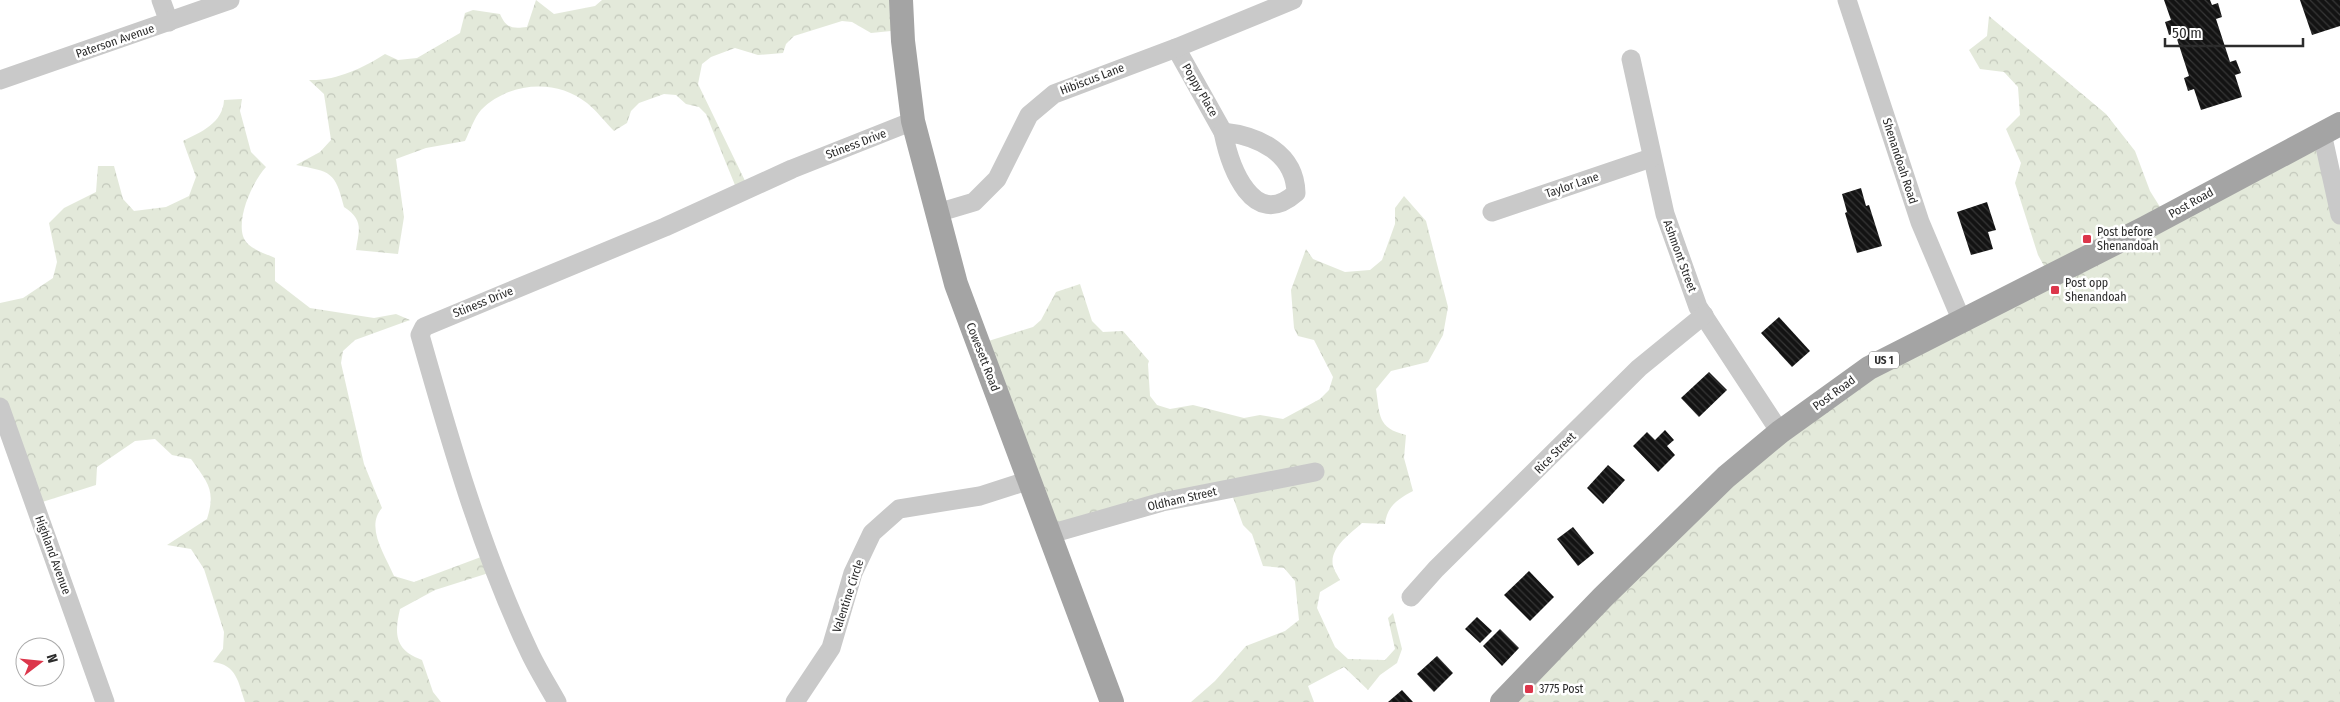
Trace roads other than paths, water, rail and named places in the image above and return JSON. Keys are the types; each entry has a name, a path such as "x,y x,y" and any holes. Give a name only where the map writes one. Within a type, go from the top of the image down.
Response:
{"main road":[{"name":"Cowesett Road","path":"901,0 903,40 913,122 925,174 956,284 1112,702"},
{"name":"Post Road","path":"1502,702 1603,597 1726,477 1780,432 1869,368 1961,319 2145,228 2331,128"}],"street":[{"path":"161,0 169,22"},
{"name":"Paterson Avenue","path":"0,80 230,0"},
{"name":"Hibiscus Lane","path":"937,212 974,202 997,179 1029,115 1054,94 1176,48 1293,0"},
{"name":"Shenandoah Road","path":"1847,0 1920,222 1961,319"},
{"name":"Poppy Place","path":"1176,48 1223,132"},
{"name":"Ashmont Street","path":"1631,59 1665,214 1698,307 1780,432"},
{"name":"Stiness Drive","path":"557,702 528,649 500,581 457,466 420,336 424,327 665,227 792,169 913,122"},
{"path":"2331,128 2340,215"},
{"name":"Taylor Lane","path":"1492,212 1652,158"},
{"name":"Rice Street","path":"1411,597 1436,569 1639,368 1704,315"},
{"name":"Highland Avenue","path":"0,407 106,702"},
{"name":"Oldham Street","path":"1050,534 1162,502 1315,472"},
{"name":"Valentine Circle","path":"795,702 831,648 853,573 872,533 899,509 980,496 1030,480"}],"place":[{"name":"Post before Shenandoah","path":"2087,239"},
{"name":"Post opp Shenandoah","path":"2055,290"},
{"name":"3775 Post","path":"1529,689"}]}
